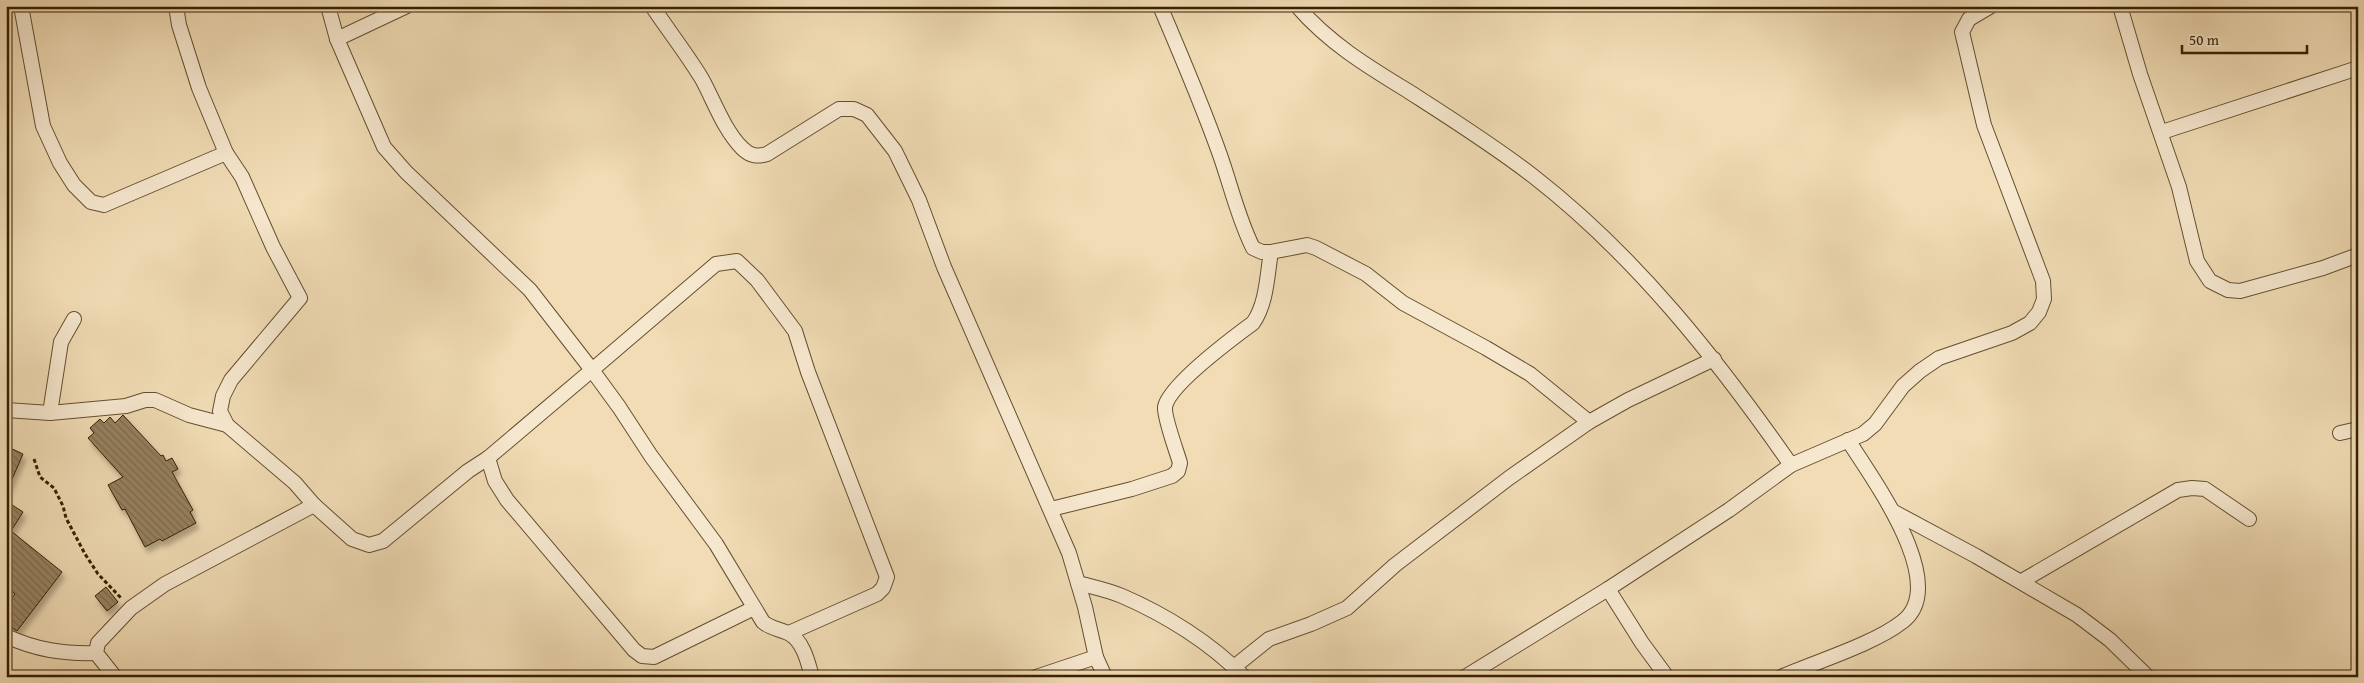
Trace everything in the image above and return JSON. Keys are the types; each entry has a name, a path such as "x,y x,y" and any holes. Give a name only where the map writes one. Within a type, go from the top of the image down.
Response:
{"street":[{"path":"21,6 43,126 60,163 74,185 91,202 104,205 226,153"},
{"path":"176,6 179,25 192,66 226,153 242,177 273,247 300,298 231,380 223,396 220,411 227,425 295,483 314,506 352,539 369,545 383,540 468,471 488,458 716,264 737,260 757,280 795,331 808,372 887,577 883,588 877,594 789,633"},
{"path":"328,6 337,39 384,147 406,172 530,290 619,406 651,456 716,544 754,608 768,626 789,633 799,641 812,677"},
{"path":"337,39 407,6"},
{"path":"652,6 701,78 721,116 741,147 748,153 757,156 767,154 839,109 854,109 867,116 894,151 919,200 944,267 1069,553 1096,657 1105,677"},
{"path":"1160,6 1214,140 1242,226 1252,248 1262,252 1307,245 1316,248 1366,274 1403,303 1530,374 1589,422"},
{"path":"1298,6 1314,25 1336,45 1460,124 1540,182 1619,251 1714,359 1791,465"},
{"path":"1465,677 1608,589 1729,510 1791,465 1863,434 1876,424 1903,386 1939,358 2012,333 2030,323 2039,312 2044,298 2043,281 1984,125 1962,32 1969,19 1991,6"},
{"path":"2120,6 2140,74 2162,132 2179,187 2197,261 2210,281 2228,290 2240,291 2324,268 2358,255"},
{"path":"2162,132 2358,68"},
{"path":"1051,509 1132,489 1172,476 1178,471 1180,463 1167,416 1167,403 1186,378 1253,322 1258,315 1262,306 1271,252"},
{"path":"50,413 61,342 74,319"},
{"path":"1078,583 1122,596 1169,620 1239,672 1269,639 1311,624 1347,608 1396,565 1509,478 1589,422 1628,400 1714,359"},
{"path":"6,410 50,413 126,406 145,400 155,400 189,416 227,425"},
{"path":"2340,433 2358,429"},
{"path":"1781,677 1803,673 1902,623 1912,612 1917,598 1917,580 1911,548 1894,512 1848,440"},
{"path":"488,458 495,481 507,500 634,650 642,656 654,657 754,608"},
{"path":"2022,582 2178,490 2205,489 2249,519"},
{"path":"115,677 96,653 98,643 131,608 164,584 314,506"},
{"path":"1894,512 2022,582 2077,615 2110,640 2148,677"},
{"path":"1608,589 1642,643 1667,677"},
{"path":"6,636 44,650 59,653 96,653"},
{"path":"1036,677 1096,657"}],"path":[{"path":"34,459 40,477 54,488 63,506 66,518 85,554 107,584 131,608"}],"building":[{"path":"123,415 161,456 163,455 166,461 172,458 178,469 172,472 193,510 190,512 196,523 162,541 160,539 145,547 125,509 122,510 108,485 123,477 88,438 94,433 90,428 100,419 104,423 110,417 115,423"},
{"path":"6,446 23,454 6,493"},
{"path":"6,501 23,512 11,531 62,572 17,631 6,624 6,605 15,594 6,587"},
{"path":"106,587 118,602 107,611 95,596"}]}
